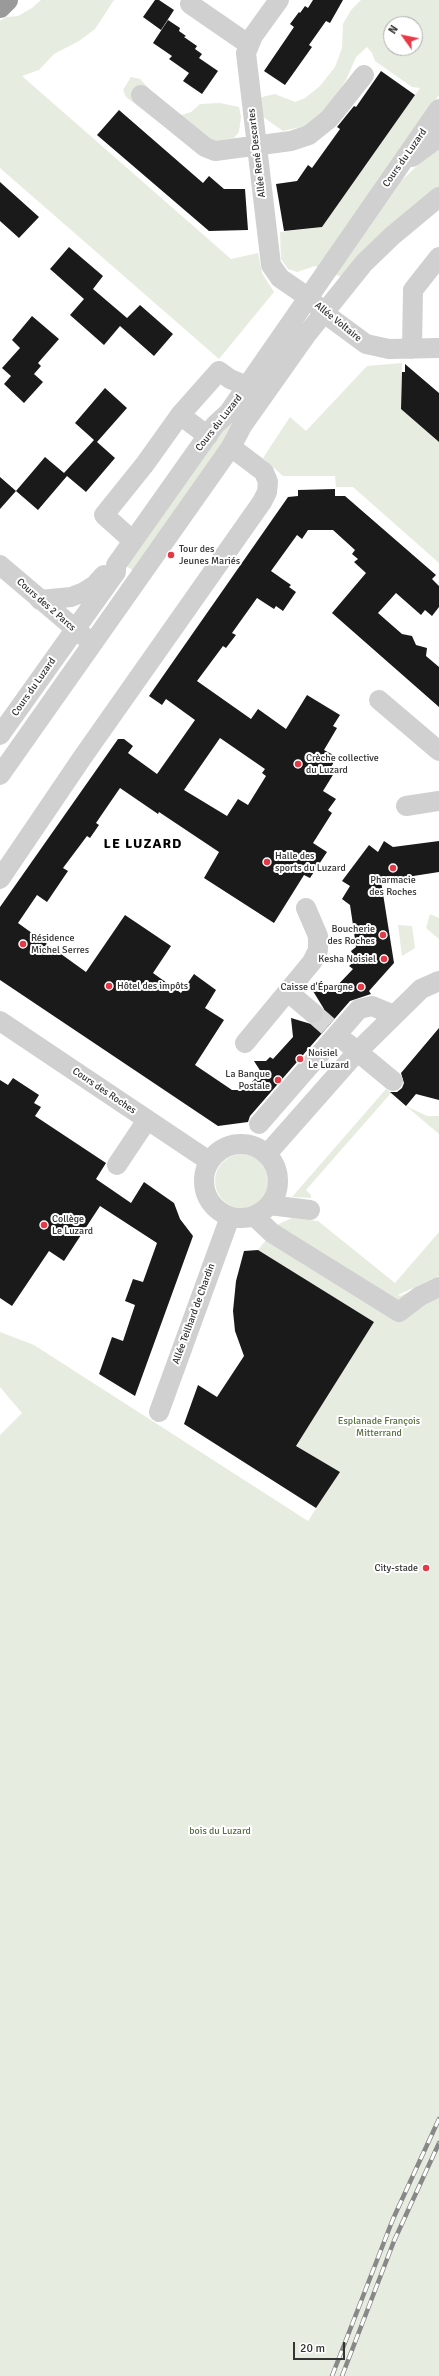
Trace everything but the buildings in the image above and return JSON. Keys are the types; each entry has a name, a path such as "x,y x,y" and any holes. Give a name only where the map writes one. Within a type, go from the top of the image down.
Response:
{"highway":[{"path":"0,7 7,0"}],"street":[{"path":"190,4 248,44 279,0"},
{"name":"Allée René Descartes","path":"248,44 246,61 271,265 280,278 309,298"},
{"path":"141,95 205,147 215,151 256,147 291,141 309,135 329,119 364,75"},
{"name":"Cours du Luzard","path":"0,735 116,572 116,565 208,436 247,386 439,109"},
{"path":"398,167 439,137"},
{"name":"Cours du Luzard","path":"0,775 231,447 242,426 324,313 374,253 410,220 439,197"},
{"path":"412,349 413,290 439,257"},
{"name":"Allée Voltaire","path":"309,298 324,313 366,344 389,349 439,348"},
{"path":"133,541 104,515 180,415 219,371 230,379 247,386"},
{"path":"180,415 208,436"},
{"path":"0,879 82,758 262,502 267,492 268,482 264,472 231,447"},
{"path":"40,600 71,597 84,592 95,585 110,568 116,565"},
{"name":"Cours des 2 Parcs","path":"6,578 40,600 75,630 93,643"},
{"path":"379,700 439,751"},
{"path":"406,806 439,801"},
{"path":"245,1043 312,962 318,950 318,936 306,908"},
{"path":"267,1154 357,1052 421,989 439,981"},
{"path":"288,992 313,1013"},
{"path":"259,1124 359,1009 365,1006 372,1006 394,1015"},
{"name":"Cours des Roches","path":"0,1021 209,1161"},
{"path":"337,1034 393,1081"},
{"path":"117,1165 147,1120"},
{"path":"262,1211 278,1188 278,1176 274,1164 267,1154 258,1147 236,1143 216,1152 209,1161 204,1172 206,1194 211,1204 230,1217 242,1218 262,1211 310,1210"},
{"path":"262,1211 272,1233 399,1312 420,1296 439,1287"},
{"name":"Allée Teilhard de Chardin","path":"159,1412 230,1217"}],"green space":[{"path":"41,0 114,0 95,29 79,41 54,54 39,70 22,76 231,259 258,253 262,273 274,292 219,359 0,168 0,21 6,17 18,16 32,8"},
{"path":"361,0 439,0 439,95 318,267 315,266 297,272 288,269 281,259 280,232 322,227 420,88 412,87 375,61 372,53 367,47 356,57 346,80 323,114 310,125 283,131 259,114 256,107 262,97 275,94 295,102 305,98 320,86 335,67 342,48 343,24 351,10"},
{"path":"131,77 140,79 168,109 182,115 191,112 200,104 220,103 239,107 241,117 239,132 234,138 188,145 126,97 123,90"},
{"path":"439,145 439,187 418,203 341,277 337,275 336,274 401,181"},
{"path":"402,363 401,409 439,442 439,563 353,487 336,487 335,476 283,476 263,458 290,417 306,431 367,366"},
{"path":"268,381 134,571 126,566 250,390"},
{"path":"430,914 439,918 439,939 426,928"},
{"path":"398,925 412,926 415,948 402,956"},
{"path":"386,1089 391,1093 306,1190 311,1195 311,1198 292,1197"},
{"path":"406,1106 427,1116 439,1116 439,1134"},
{"path":"242,1154 252,1156 261,1162 267,1171 269,1181 267,1191 261,1200 252,1206 242,1208 232,1206 223,1200 217,1191 215,1181 217,1171 223,1162 232,1156"},
{"name":"bois du Luzard","path":"292,1218 318,1221 395,1283 439,1232 439,1276 398,1295 400,1296 439,1278 439,2376 0,2376 0,1435 22,1413 0,1387 0,1332 34,1345 308,1521 340,1472 296,1446 374,1322 258,1250 279,1224"}],"tunnel":[{"path":"313,1013 337,1034"}],"railway":[{"path":"332,2376 393,2219 439,2119"},
{"path":"342,2376 394,2241 439,2143"}],"place":[{"name":"Tour des Jeunes Mariés","path":"171,555"},
{"name":"Crèche collective du Luzard","path":"298,764"},
{"name":"Halle des sports du Luzard","path":"267,862"},
{"name":"Pharmacie des Roches","path":"393,868"},
{"name":"Boucherie des Roches","path":"383,935"},
{"name":"Résidence Michel Serres","path":"23,944"},
{"name":"Kesha Noisiel","path":"384,959"},
{"name":"Hôtel des impôts","path":"109,986"},
{"name":"Caisse d'Épargne","path":"361,987"},
{"name":"Noisiel Le Luzard","path":"300,1059"},
{"name":"La Banque Postale","path":"278,1080"},
{"name":"Collège Le Luzard","path":"44,1225"},
{"name":"City-stade","path":"426,1568"}],"district":[{"name":"LE LUZARD","path":"143,844"}],"park label":[{"name":"Esplanade François Mitterrand","path":"379,1426"}]}
